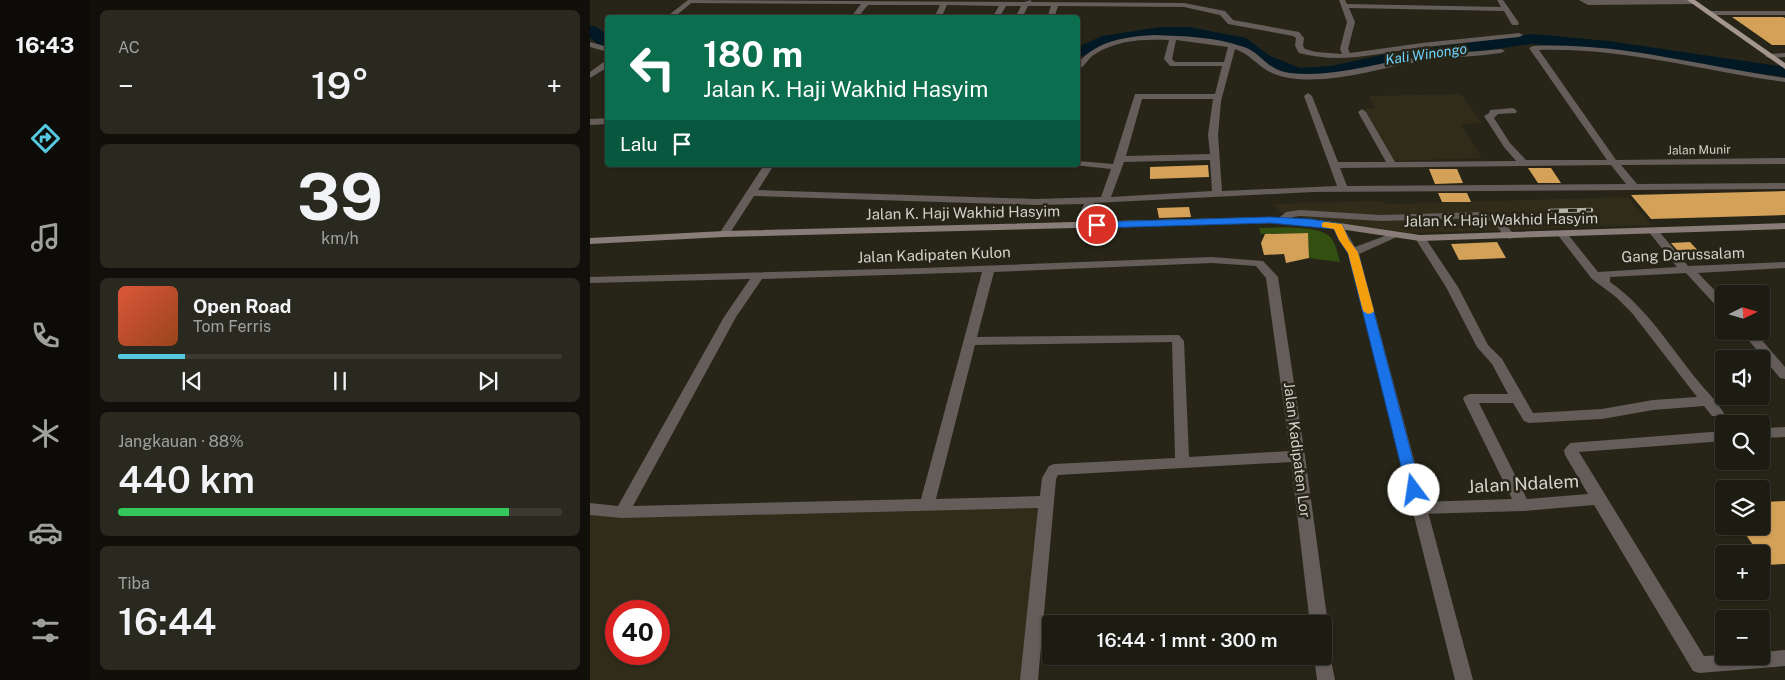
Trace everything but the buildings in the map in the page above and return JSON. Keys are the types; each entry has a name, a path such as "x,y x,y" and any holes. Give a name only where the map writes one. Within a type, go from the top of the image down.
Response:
{"main road":[{"path":"1691,1 1783,65"},
{"name":"Jalan K. Haji Wakhid Hasyim","path":"590,241 724,234 1281,220 1420,238 1785,226"}],"street":[{"path":"672,15 691,0 944,4 1028,2 1055,5 1185,3 1222,13 1234,23 1296,34 1300,38 1301,50 1304,52 1347,57 1400,48 1519,35"},
{"path":"1500,0 1515,23"},
{"path":"1582,0 1588,3 1691,1"},
{"path":"855,15 866,2"},
{"path":"1020,15 1028,2"},
{"path":"1347,57 1344,49 1351,22 1343,3 1397,7 1506,9"},
{"path":"938,15 944,4"},
{"path":"998,15 1003,4"},
{"path":"1051,15 1055,5"},
{"path":"1397,7 1400,16"},
{"path":"1709,13 1785,13"},
{"path":"1080,64 1086,56 1104,46 1146,37 1173,37 1232,46 1248,52 1273,72 1302,76 1327,76 1409,60 1501,51"},
{"path":"1173,37 1168,59 1173,64 1228,64"},
{"path":"590,44 605,49"},
{"path":"1217,194 1212,135 1218,98 1232,46"},
{"path":"1634,187 1613,162 1558,80 1533,48 1563,46 1597,47 1785,80"},
{"path":"1769,56 1785,56"},
{"path":"590,76 605,65"},
{"path":"1105,200 1119,163 1138,96 1218,98"},
{"path":"1308,96 1336,165 1343,188"},
{"path":"1513,111 1493,112 1494,115 1488,116 1507,145 1524,164"},
{"path":"1362,112 1392,164"},
{"path":"590,122 605,122"},
{"path":"1080,164 1215,157"},
{"name":"Jalan Munir","path":"1336,165 1785,161"},
{"path":"724,234 749,195 753,193 768,167"},
{"path":"753,193 843,194 972,200 1090,201 1343,188 1785,186"},
{"path":"1080,225 1090,201"},
{"path":"1281,220 1290,214 1300,212 1381,218 1488,215 1500,221 1510,236"},
{"path":"1358,229 1381,218"},
{"path":"1338,226 1344,240 1353,252 1464,680"},
{"path":"1653,230 1687,270 1715,298"},
{"path":"1562,234 1600,280 1620,294 1636,310 1717,413"},
{"path":"1353,252 1394,236"},
{"path":"1420,238 1452,287 1483,347 1497,362 1528,418 1602,414 1653,405 1708,401"},
{"name":"Jalan Kadipaten Kulon","path":"590,280 1232,260 1259,263 1272,277"},
{"name":"Gang Darussalam","path":"1600,280 1605,278 1602,274 1785,265"},
{"path":"927,505 989,268"},
{"path":"622,512 730,317 758,276"},
{"name":"Jalan Kadipaten Lor","path":"1272,277 1298,456 1318,615"},
{"path":"971,341 1175,338 1178,341 1182,462"},
{"path":"1755,340 1785,375"},
{"path":"1516,398 1470,400 1523,504"},
{"path":"1770,433 1785,432"},
{"path":"1715,437 1572,448 1572,454 1699,665 1785,658"},
{"path":"1029,680 1049,478 1051,474 1058,469 1298,456"},
{"name":"Jalan Ndalem","path":"1419,508 1600,499"},
{"path":"590,508 622,512 1047,502"},
{"path":"1324,665 1326,680"}],"shaded area":[{"path":"1461,94 1482,123 1461,124 1482,158 1391,161 1365,109 1375,108 1369,96"},
{"path":"1628,197 1652,225 1411,233 1284,215 1273,204 1378,201 1389,204"},
{"path":"1045,508 1024,680 590,680 590,513"}],"green space":[{"path":"1259,228 1298,228 1327,234 1333,241 1340,262 1309,258 1308,233 1261,234"}],"waterway":[{"name":"Kali Winongo","path":"590,30 605,41"},
{"name":"Kali Winongo","path":"1080,52 1102,41 1161,32 1189,32 1240,42 1264,60 1298,73 1331,71 1382,60 1532,39 1608,46 1785,72"}],"railway":[{"path":"1550,211 1591,210"}],"slow traffic":[{"path":"1325,225 1338,226 1344,240 1353,252 1368,311"}],"route":[{"path":"1097,225 1281,220 1338,226 1344,240 1353,252 1414,490"}]}
